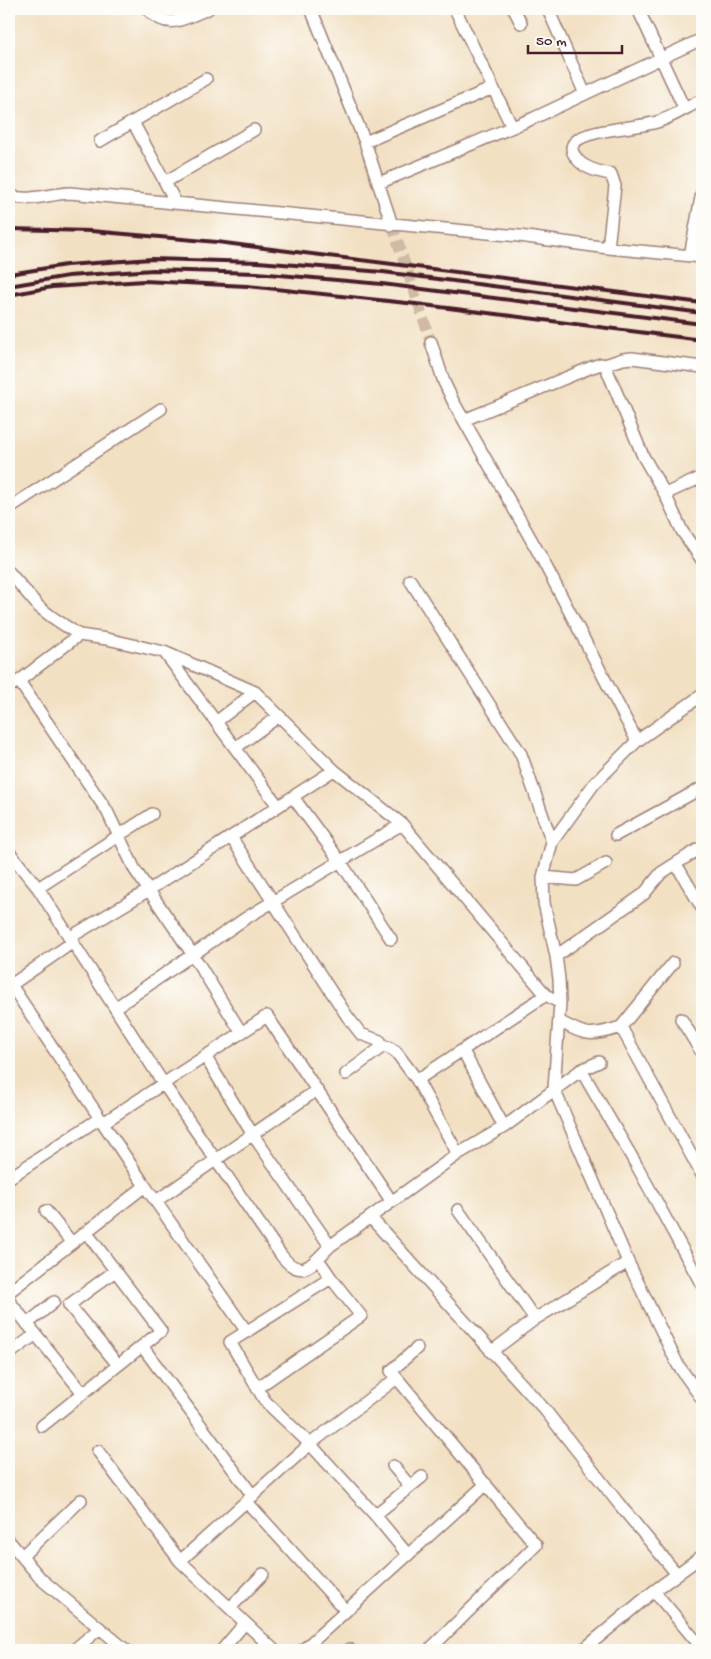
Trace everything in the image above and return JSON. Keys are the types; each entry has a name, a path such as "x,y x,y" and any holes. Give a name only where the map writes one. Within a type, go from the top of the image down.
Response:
{"street":[{"path":"148,9 163,21 172,22 208,9"},
{"path":"455,9 512,127"},
{"path":"514,9 521,23"},
{"path":"548,9 585,94"},
{"path":"638,9 684,108"},
{"path":"314,10 366,142 392,224"},
{"path":"379,182 512,127 702,39"},
{"path":"100,141 206,79"},
{"path":"366,142 493,88"},
{"path":"608,248 615,186 611,174 597,172 580,163 572,154 574,142 587,135 665,119 702,100"},
{"path":"133,122 176,203"},
{"path":"165,182 254,130"},
{"path":"690,256 702,192"},
{"path":"9,196 32,200 53,194 70,193 519,236 608,248 702,257"},
{"path":"431,342 444,382 541,557 637,741"},
{"path":"464,420 592,367 623,359 632,358 702,367"},
{"path":"605,365 643,456 665,494 682,531 702,560"},
{"path":"9,508 162,409"},
{"path":"665,494 702,478"},
{"path":"9,572 39,607 79,635 107,639 164,652 255,692 334,770 402,824 546,994 560,1003"},
{"path":"410,580 520,754 552,842"},
{"path":"79,635 14,683 107,811 135,870 193,954 241,1032"},
{"path":"164,652 278,806"},
{"path":"216,722 255,692"},
{"path":"702,695 637,741 594,784 552,842 543,877 544,903 556,956 560,1003 554,1089 628,1262 678,1365 702,1399"},
{"path":"235,748 278,716"},
{"path":"247,1332 11,990 71,940 334,770"},
{"path":"616,835 702,788"},
{"path":"293,797 340,861 391,939"},
{"path":"38,888 152,814"},
{"path":"115,1008 273,902 402,824"},
{"path":"231,836 347,1016 361,1034 380,1041 382,1047"},
{"path":"556,956 644,894 661,873 702,847"},
{"path":"9,852 38,888 164,1083 289,1266 296,1270 304,1270 330,1246 458,1154 504,1127 581,1070 599,1062"},
{"path":"543,877 576,880 606,864"},
{"path":"676,864 702,908"},
{"path":"558,1021 574,1030 587,1033 598,1034 621,1027 673,963"},
{"path":"417,1080 546,994"},
{"path":"9,1178 164,1083 267,1016 392,1202"},
{"path":"681,1018 702,1053"},
{"path":"621,1027 702,1175"},
{"path":"346,1074 382,1047 388,1047 396,1052 417,1080 458,1154"},
{"path":"463,1051 504,1127"},
{"path":"205,1056 253,1135 330,1246"},
{"path":"581,1070 702,1285"},
{"path":"156,1201 317,1090"},
{"path":"9,1292 145,1186"},
{"path":"458,1210 535,1319"},
{"path":"46,1211 72,1243"},
{"path":"371,1218 544,1410 676,1574"},
{"path":"42,1426 161,1331 86,1232"},
{"path":"257,1388 361,1316 318,1259"},
{"path":"491,1352 535,1319 628,1262"},
{"path":"115,1271 69,1305 118,1365"},
{"path":"331,1278 230,1342 265,1400 310,1444 408,1554"},
{"path":"9,1301 83,1393"},
{"path":"27,1324 54,1302"},
{"path":"9,1354 36,1334"},
{"path":"142,1346 250,1499 346,1611"},
{"path":"416,1348 391,1370 536,1545 429,1650"},
{"path":"180,1561 310,1444 397,1378"},
{"path":"98,1451 180,1561 274,1650"},
{"path":"393,1466 410,1486"},
{"path":"375,1515 422,1477"},
{"path":"303,1650 486,1484"},
{"path":"22,1556 81,1500"},
{"path":"9,1541 41,1578 100,1628 120,1649"},
{"path":"583,1650 596,1646 654,1591 702,1556"},
{"path":"230,1608 263,1574"},
{"path":"654,1591 702,1648"},
{"path":"222,1650 246,1623"},
{"path":"74,1650 100,1628"}],"tunnel":[{"path":"392,225 431,342"}],"railway":[{"path":"9,229 91,231 217,242 702,303"},
{"path":"9,274 66,265 152,259 258,262 383,272 702,313"},
{"path":"9,286 68,276 153,270 257,273 382,284 702,324"},
{"path":"9,295 52,287 144,281 247,286 416,304 702,340"}]}
